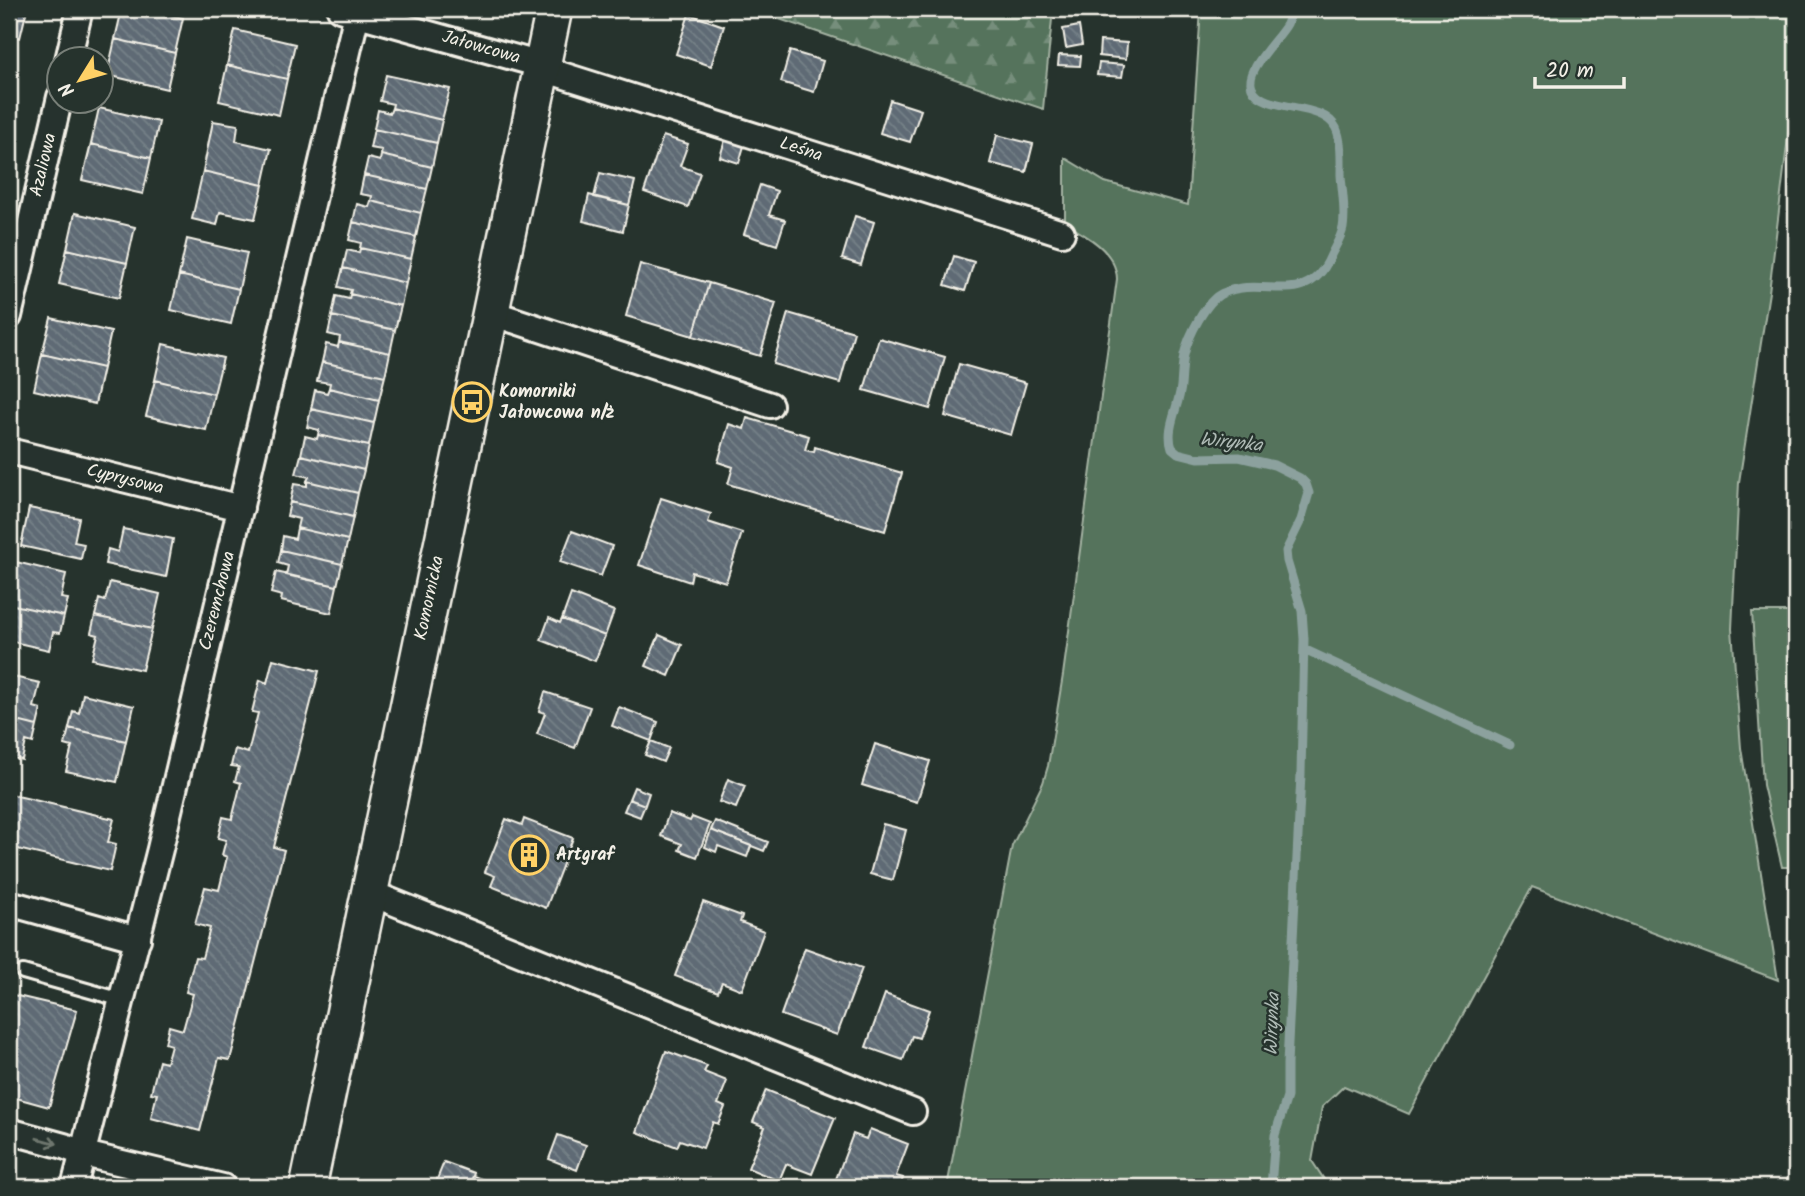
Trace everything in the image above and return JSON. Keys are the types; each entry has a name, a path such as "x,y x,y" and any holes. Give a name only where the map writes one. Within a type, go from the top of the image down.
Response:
{"street":[{"path":"71,46 80,9"},
{"name":"Komornicka","path":"307,1187 554,9"},
{"name":"Jałowcowa","path":"352,10 541,65"},
{"name":"Czeremchowa","path":"74,1187 138,939 241,508 352,10"},
{"name":"Leśna","path":"541,65 559,74 1062,233"},
{"name":"Azaliowa","path":"9,316 56,116"},
{"path":"492,313 770,405"},
{"name":"Cyprysowa","path":"9,451 241,508"},
{"path":"368,892 913,1112"},
{"path":"10,912 138,939"},
{"path":"9,1132 64,1146 83,1154 223,1187"}],"lane":[{"path":"23,972 122,1000"}],"green space":[{"path":"750,9 1053,9 1043,109"},
{"path":"1201,9 1796,9 1796,72 1769,292 1739,482 1732,629 1741,748 1778,980 1532,887 1409,1114 1344,1086 1322,1107 1312,1161 1329,1187 947,1187 1012,846 1043,783 1048,766 1117,279 1106,252 1065,224 1065,158 1105,182 1188,205"},
{"path":"1752,612 1796,612 1796,867 1782,867 1763,785"}],"building":[{"path":"9,9 27,9 20,38 9,35"},
{"path":"122,9 142,9 183,18 175,53 115,39"},
{"path":"689,14 724,26 711,66 676,54"},
{"path":"1079,26 1082,45 1066,48 1063,29"},
{"path":"235,30 295,44 287,79 227,65"},
{"path":"115,39 175,53 167,89 116,77 116,46 113,46"},
{"path":"1100,41 1127,43 1126,59 1099,56"},
{"path":"790,51 823,61 814,92 781,82"},
{"path":"1059,55 1081,56 1080,66 1058,65"},
{"path":"1099,63 1124,65 1122,77 1097,75"},
{"path":"227,65 287,79 279,115 219,101"},
{"path":"386,75 450,89 442,120 392,108 393,104 380,101"},
{"path":"890,100 921,110 910,142 880,133"},
{"path":"392,108 442,120 437,143 374,129 378,110 390,113"},
{"path":"116,112 159,122 151,158 91,144 97,116 116,116"},
{"path":"213,121 238,125 236,141 271,149 263,185 203,171"},
{"path":"374,129 437,143 432,167 381,155 382,150 370,148"},
{"path":"997,135 1033,144 1026,172 990,163"},
{"path":"663,136 688,144 680,166 700,173 688,207 644,192"},
{"path":"725,140 744,146 739,163 720,157"},
{"path":"91,144 151,158 143,194 82,180"},
{"path":"381,155 432,167 427,189 364,175 368,158 380,161"},
{"path":"203,171 263,185 255,219 220,212 217,225 192,219"},
{"path":"600,173 635,181 629,205 594,197"},
{"path":"364,175 427,189 421,213 371,201 372,196 360,194"},
{"path":"760,185 777,191 769,215 785,220 777,245 744,234"},
{"path":"589,195 629,205 623,231 583,221"},
{"path":"371,201 421,213 416,237 353,222 357,204 369,207"},
{"path":"75,213 135,227 127,263 67,249"},
{"path":"855,216 874,222 861,265 842,259"},
{"path":"353,222 416,237 411,259 360,248 361,243 349,240"},
{"path":"187,239 247,253 239,289 179,275"},
{"path":"360,248 411,259 406,283 343,268 347,250 359,253"},
{"path":"67,249 127,263 119,298 59,284"},
{"path":"954,256 974,262 965,291 945,285"},
{"path":"640,264 709,283 693,336 626,316"},
{"path":"343,268 406,283 401,306 350,294 351,290 338,287"},
{"path":"179,275 239,289 231,324 171,310"},
{"path":"709,283 776,303 760,356 693,336"},
{"path":"350,294 401,306 395,330 332,316 336,296 349,299"},
{"path":"788,313 854,332 840,383 773,364"},
{"path":"332,316 395,330 390,353 339,342 340,337 328,334"},
{"path":"51,318 111,332 103,368 42,354"},
{"path":"879,338 945,357 930,409 864,390"},
{"path":"339,342 390,353 385,376 322,362 326,344 338,347"},
{"path":"163,344 223,358 214,394 155,380"},
{"path":"42,354 103,368 95,404 34,390"},
{"path":"322,362 385,376 379,400 329,388 330,383 317,381"},
{"path":"959,364 1026,383 1011,435 945,416"},
{"path":"155,380 214,394 206,430 146,416"},
{"path":"329,388 379,400 374,423 311,409 315,390 327,393"},
{"path":"311,409 374,423 369,446 318,435 319,430 307,427"},
{"path":"747,418 809,436 805,450 814,452 815,447 902,473 885,531 728,484 733,467 718,462 729,424 744,429"},
{"path":"318,435 369,446 364,470 301,455 305,436 317,439"},
{"path":"301,455 364,470 358,493 307,481 309,477 296,474"},
{"path":"307,481 358,493 353,517 290,502 294,484 307,486"},
{"path":"661,498 711,514 708,522 742,533 726,582 692,572 690,582 639,565"},
{"path":"290,502 353,517 348,540 297,528 299,519 287,516"},
{"path":"29,508 79,518 74,542 84,544 81,559 21,546"},
{"path":"297,528 348,540 342,564 281,550 283,536 295,539"},
{"path":"123,529 173,539 166,577 105,564 108,549 118,552"},
{"path":"572,531 612,546 601,576 560,562"},
{"path":"281,550 342,564 337,586 286,575 288,566 278,563"},
{"path":"16,562 66,574 61,598 68,599 64,616 9,604"},
{"path":"276,572 337,586 331,613 281,601 282,596 271,593"},
{"path":"110,582 160,594 152,629 95,616 99,599 105,601"},
{"path":"571,594 614,611 605,636 562,619"},
{"path":"9,604 64,616 60,633 53,632 49,650 9,641"},
{"path":"95,616 152,629 142,670 92,659 98,635 91,633"},
{"path":"549,618 560,623 562,619 605,636 595,661 541,640"},
{"path":"659,635 682,645 669,676 646,666"},
{"path":"273,659 319,671 274,847 284,850 230,1060 219,1058 200,1131 151,1118 157,1094 151,1093 159,1061 166,1063 171,1045 165,1043 169,1026 183,1030 193,994 186,992 195,957 202,958 210,928 195,924 205,887 219,890 227,857 222,855 226,840 218,838 223,817 232,819 241,783 235,781 239,767 231,766 235,749 248,753 258,713 252,712 260,680 267,683"},
{"path":"9,676 40,683 34,707 41,709 37,726 9,719"},
{"path":"545,692 590,707 575,748 537,734 545,713 539,711"},
{"path":"83,694 134,706 126,741 69,728 73,711 79,713"},
{"path":"619,707 658,722 651,741 612,726"},
{"path":"9,719 37,726 33,743 26,741 22,760 9,757"},
{"path":"69,728 126,741 117,782 66,771 72,747 65,745"},
{"path":"651,741 669,748 663,762 645,755"},
{"path":"875,744 930,761 917,802 862,785"},
{"path":"728,779 745,786 736,808 719,802"},
{"path":"634,787 649,793 645,805 629,799"},
{"path":"9,794 114,819 108,842 116,844 110,871 9,847"},
{"path":"629,799 645,805 640,817 624,811"},
{"path":"669,813 690,821 692,817 710,824 697,857 679,850 682,844 661,836"},
{"name":"Artgraf","path":"506,819 522,825 524,819 573,838 546,908 491,886 495,876 485,872"},
{"path":"715,821 768,842 764,851 711,830"},
{"path":"883,824 906,830 893,880 870,874"},
{"path":"711,830 751,846 747,857 718,846 716,852 705,847"},
{"path":"703,902 742,916 740,922 764,931 742,990 722,982 718,992 675,976"},
{"path":"805,948 862,968 837,1035 781,1015"},
{"path":"9,994 77,1010 49,1107 9,1096"},
{"path":"885,994 929,1010 919,1038 912,1036 903,1060 866,1047"},
{"path":"666,1051 707,1066 704,1072 727,1081 718,1104 725,1107 718,1124 713,1122 703,1148 680,1140 677,1147 637,1132"},
{"path":"766,1090 835,1118 812,1174 786,1164 779,1181 748,1168 765,1127 753,1122"},
{"path":"870,1129 908,1144 896,1176 903,1178 900,1187 833,1187 853,1134 866,1139"},
{"path":"558,1135 586,1145 577,1170 549,1159"},
{"path":"444,1162 474,1173 469,1187 434,1187"},
{"path":"473,1176 504,1187 469,1187"},
{"path":"666,1181 682,1187 663,1187"}],"waterway":[{"name":"Wirynka","path":"1271,1187 1275,1135 1287,1097 1301,774 1304,639 1302,611 1286,551 1301,520 1309,493 1300,478 1274,465 1239,457 1198,458 1178,453 1172,448 1170,433 1180,394 1186,347 1210,303 1223,293 1238,288 1297,287 1309,282 1320,273 1342,232 1344,215 1341,151 1336,128 1319,114 1268,101 1258,96 1252,88 1251,81 1257,64 1287,24 1290,9"},
{"path":"1304,649 1510,745"}],"place":[{"name":"Komorniki Jałowcowa n/ż","path":"472,402"},
{"name":"Artgraf","path":"529,855"}]}
